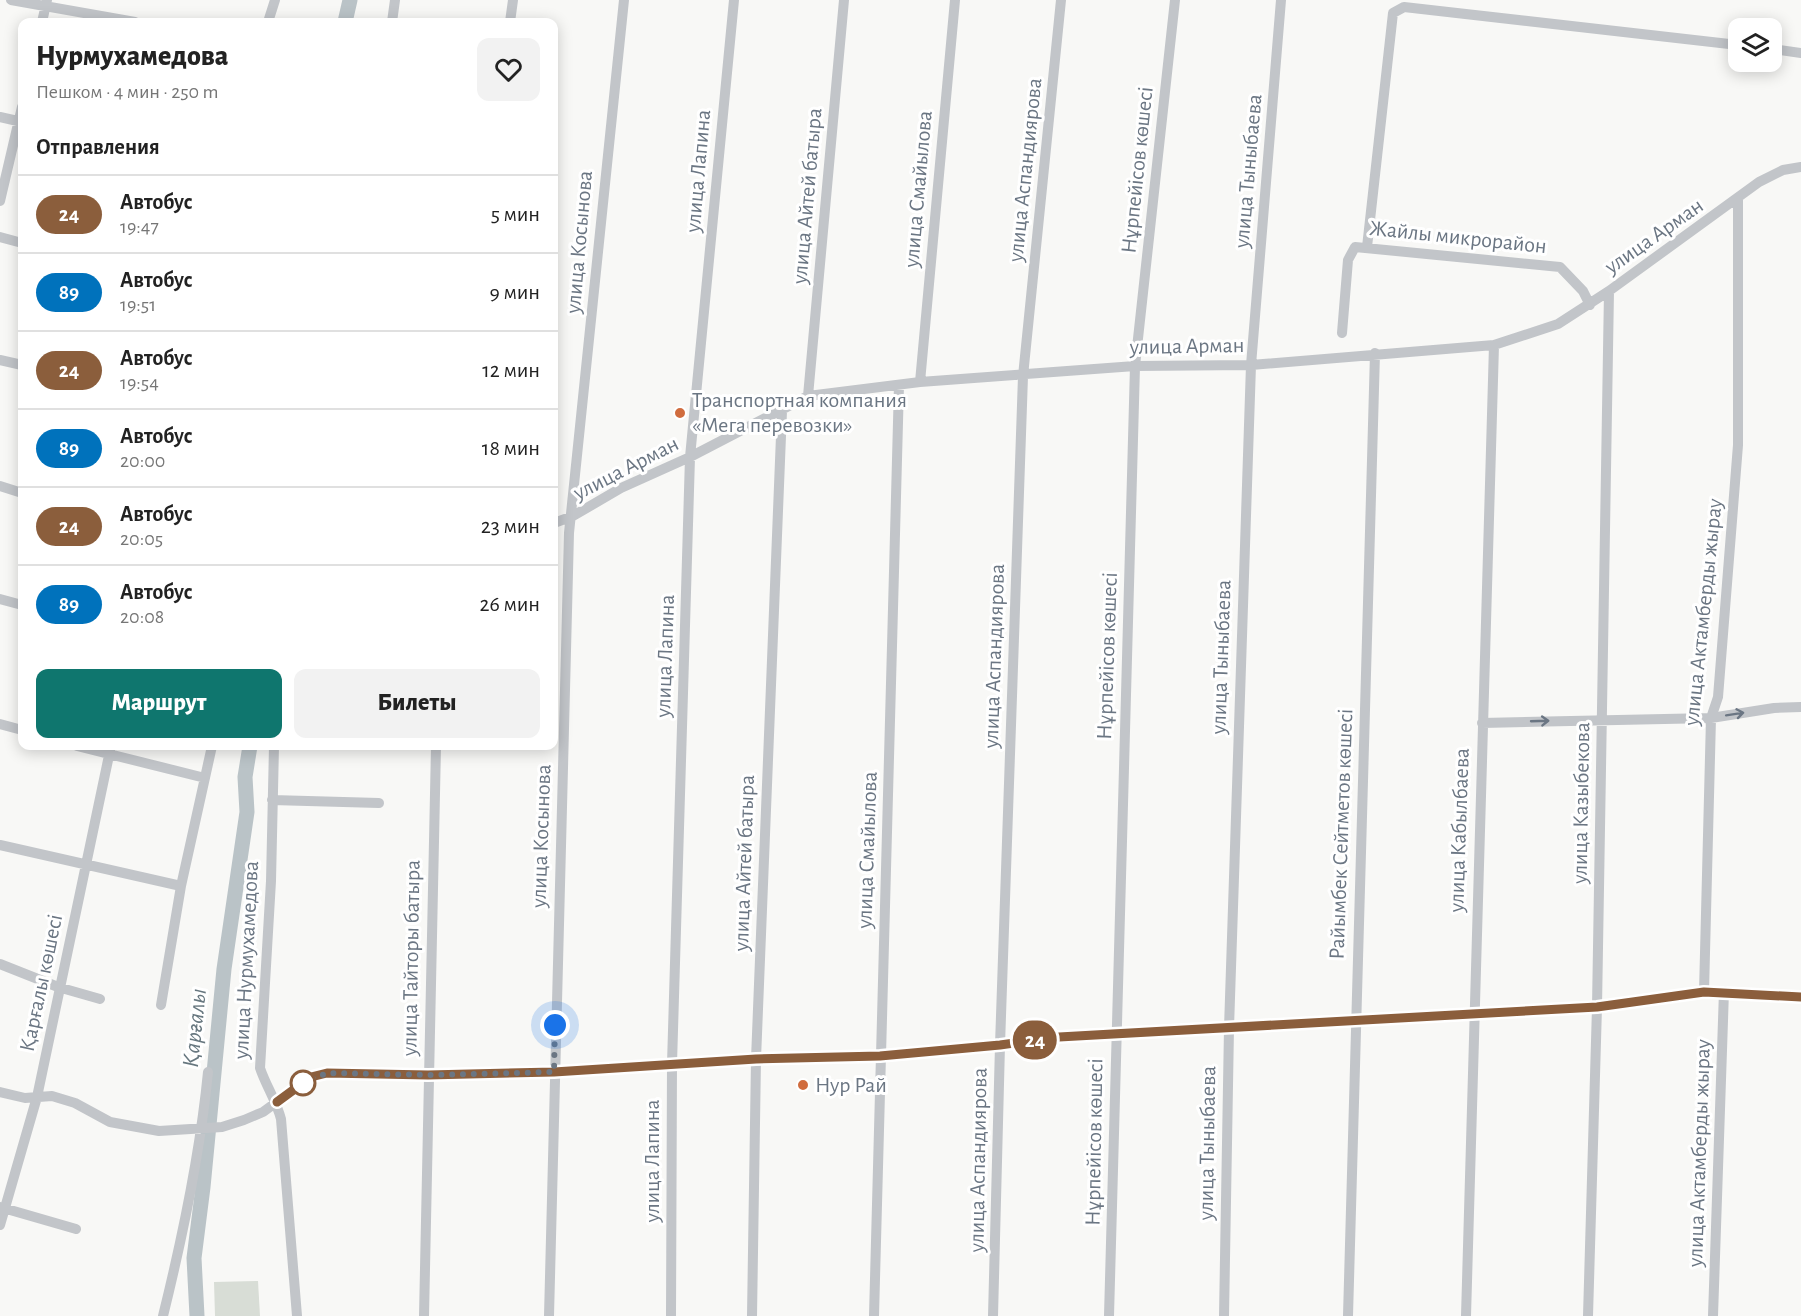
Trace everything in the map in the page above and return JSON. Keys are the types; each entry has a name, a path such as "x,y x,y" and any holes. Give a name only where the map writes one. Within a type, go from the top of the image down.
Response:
{"street":[{"path":"11,0 46,4 115,18"},
{"path":"269,18 275,0"},
{"path":"393,18 395,0"},
{"path":"511,18 513,0"},
{"name":"улица Косынова","path":"549,1316 569,533 573,516 624,0"},
{"name":"улица Лапина","path":"671,1316 672,1064 690,457 734,0"},
{"name":"улица Айтей батыра","path":"808,396 844,0"},
{"name":"улица Смайылова","path":"920,382 955,0"},
{"name":"улица Аспандиярова","path":"993,1316 1023,376 1062,0"},
{"name":"Нұрпейісов көшесі","path":"1109,1316 1135,366 1175,0"},
{"name":"улица Тыныбаева","path":"1224,1316 1228,1028 1251,365 1281,0"},
{"path":"1367,247 1393,13 1398,10 1404,7 1728,44"},
{"path":"1782,50 1801,53"},
{"path":"0,117 18,121"},
{"path":"0,201 18,133"},
{"name":"улица Арман","path":"558,522 808,396 920,382 1135,366 1251,365 1494,345 1558,324 1610,291 1738,200 1759,182 1783,170 1801,167"},
{"name":"улица Актамберды жырау","path":"1704,992 1711,718 1718,697 1738,445 1738,200"},
{"path":"0,237 18,242"},
{"name":"Жайлы микрорайон","path":"1342,333 1350,253 1355,247 1560,267 1583,291 1590,305"},
{"name":"улица Казыбекова","path":"1588,1316 1597,1007 1610,291"},
{"name":"улица Кабылбаева","path":"1466,1316 1494,345"},
{"name":"Райымбек Сейтметов көшесі","path":"1348,1316 1375,353"},
{"path":"0,360 18,364"},
{"name":"улица Смайылова","path":"874,1316 899,385"},
{"name":"улица Айтей батыра","path":"752,1316 756,1059 782,411"},
{"path":"0,486 18,492"},
{"path":"0,599 18,603"},
{"path":"1482,723 1602,718 1711,718 1774,708 1801,707"},
{"path":"0,724 18,729"},
{"path":"110,750 205,778"},
{"name":"Қарғалы көшесі","path":"0,1225 3,1208 38,1096 58,987 110,750"},
{"path":"161,1005 181,886 211,750"},
{"name":"улица Нурмухамедова","path":"274,750 271,881 260,1068 265,1084 277,1102 281,1119 297,1316"},
{"name":"улица Тайторы батыра","path":"424,1316 436,750"},
{"path":"272,800 379,803"},
{"path":"0,845 181,886"},
{"path":"0,964 58,987 100,999"},
{"path":"0,1092 25,1098 52,1096 75,1103 110,1122 135,1129 159,1131 204,1126 222,1127 254,1116 311,1077 327,1073 428,1075 554,1072 756,1059 880,1056 1059,1037 1597,1007 1704,992 1801,997"},
{"name":"улица Актамберды жырау","path":"1713,1316 1724,992"},
{"path":"163,1316 184,1233 204,1126 208,1072"},
{"path":"3,1208 76,1229"}],"shaded area":[{"path":"258,1281 260,1316 215,1316 214,1282"}],"waterway":[{"name":"Қарғалы","path":"346,18 350,0"},
{"name":"Қарғалы","path":"197,1316 194,1258 224,969 247,812 245,777 249,750"}],"bus line":[{"name":"24","path":"277,1102 311,1077 327,1073 428,1075 554,1072 756,1059 880,1056 1059,1037 1597,1007 1704,992 1801,997"}],"place":[{"name":"Транспортная компания «Мега перевозки»","path":"680,413"},
{"name":"Нур Рай","path":"803,1085"}],"route":[{"path":"303,1083 311,1077 327,1073 428,1075 554,1072 555,1025"}]}
